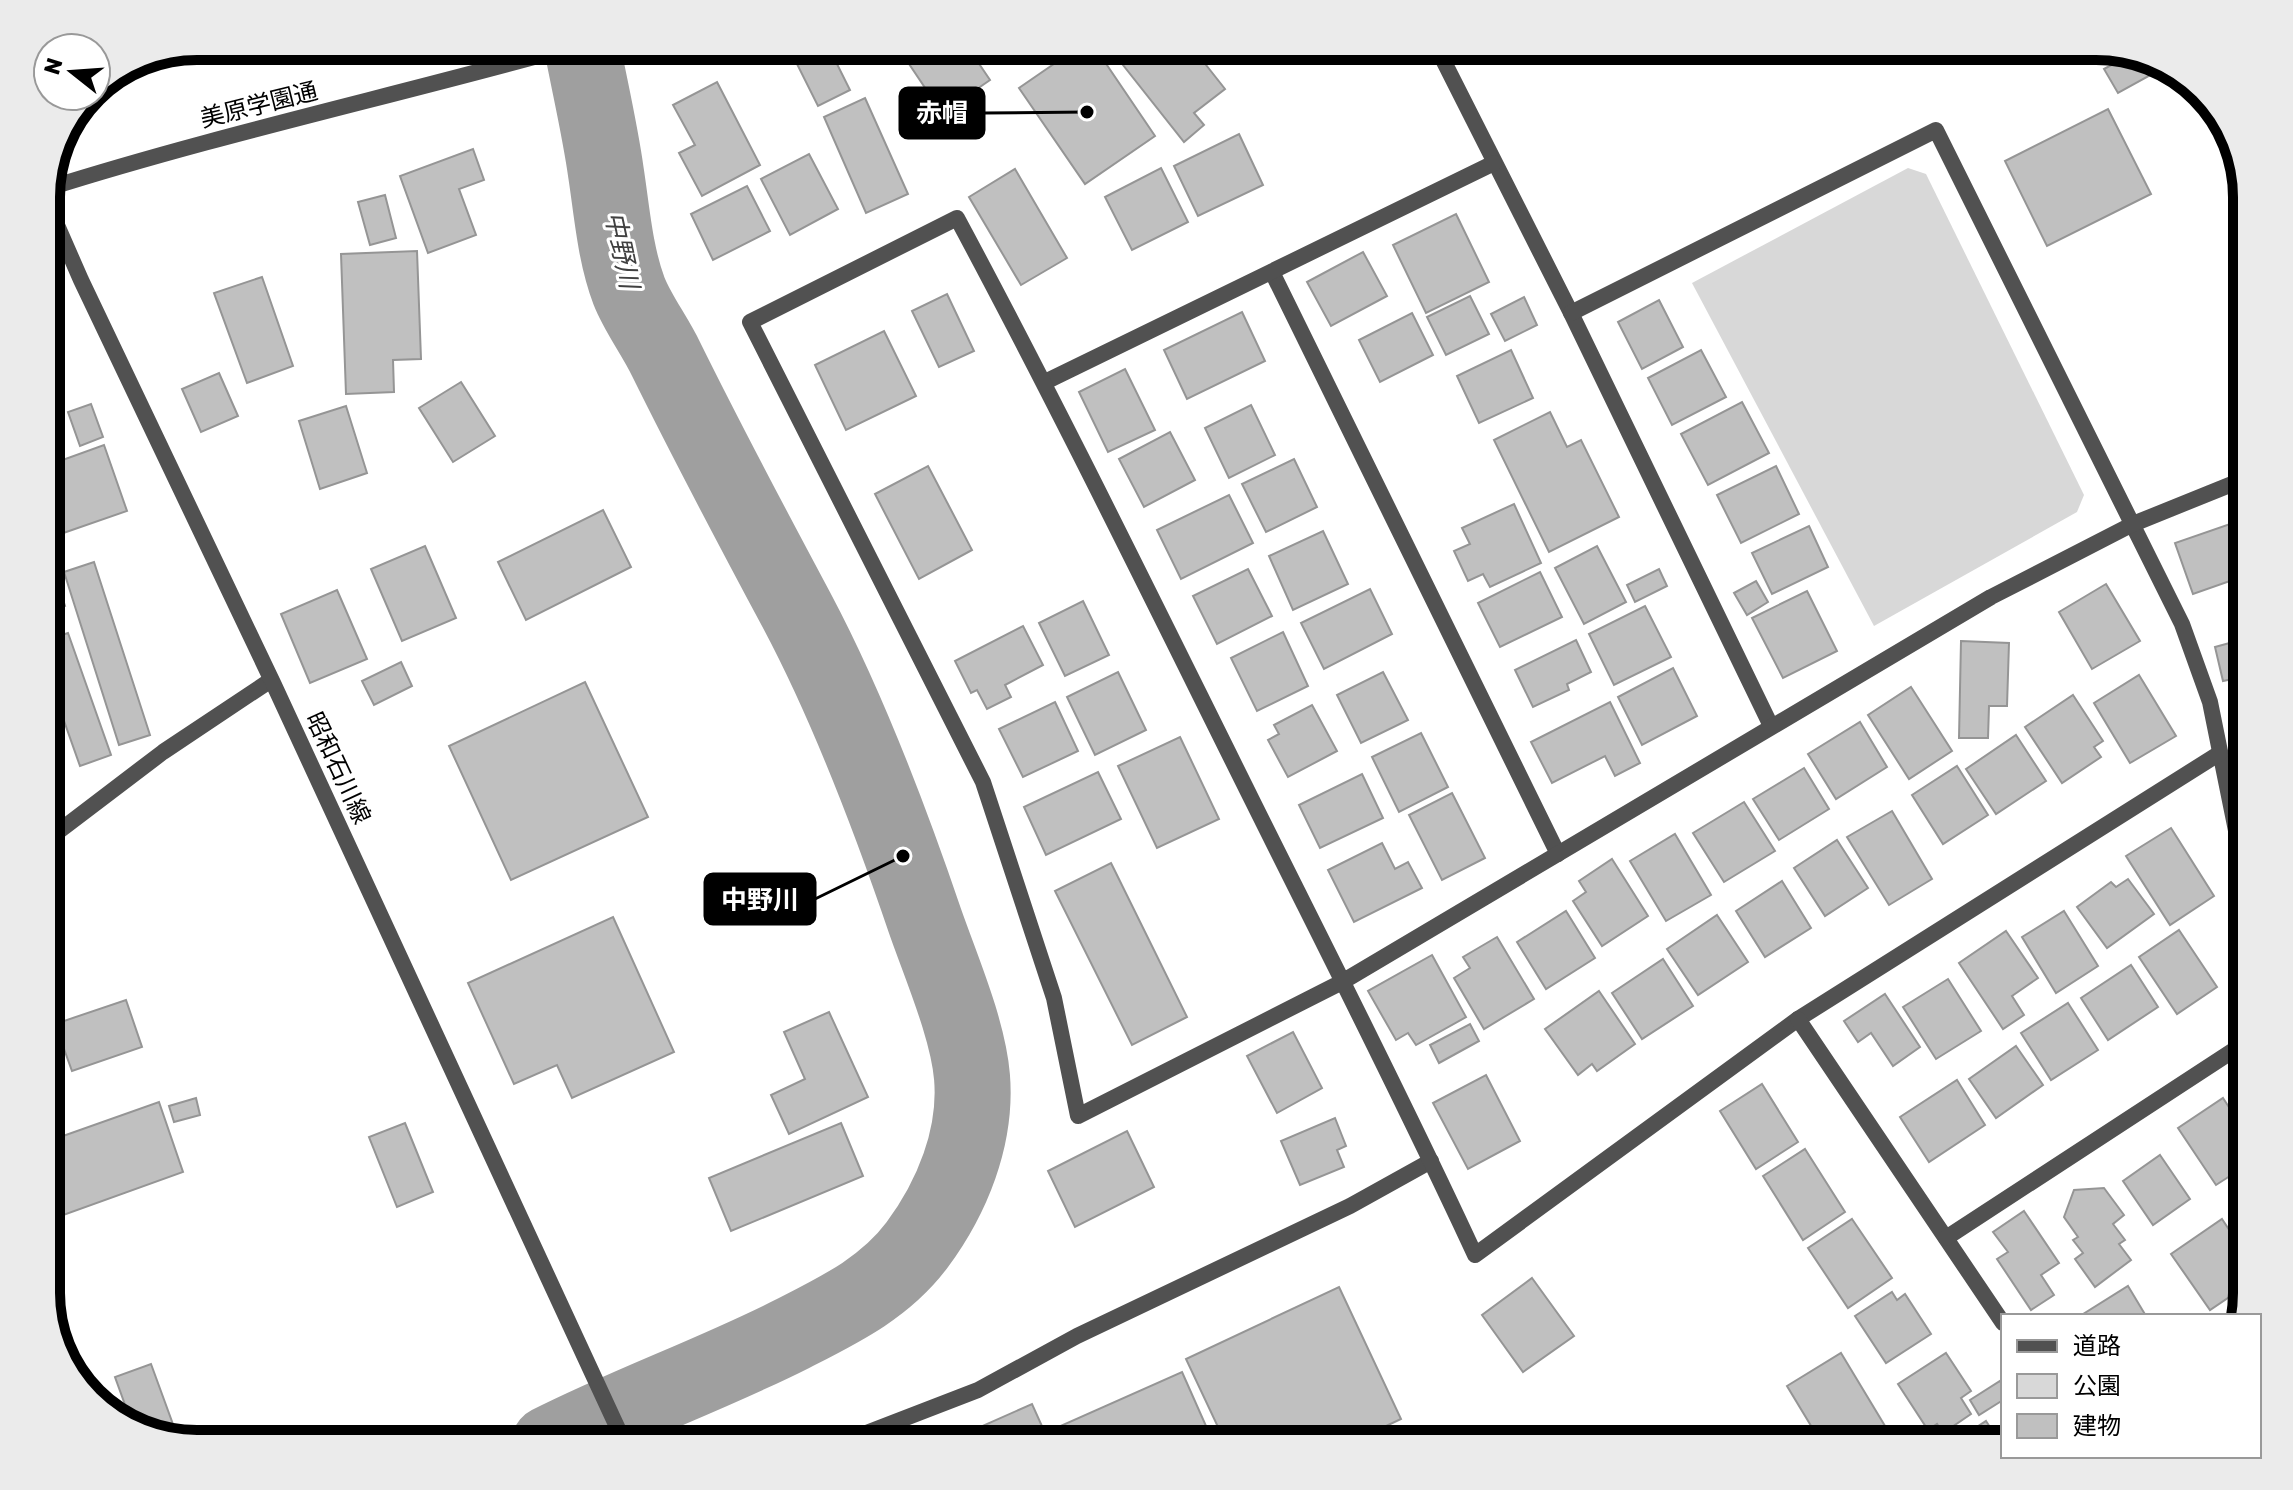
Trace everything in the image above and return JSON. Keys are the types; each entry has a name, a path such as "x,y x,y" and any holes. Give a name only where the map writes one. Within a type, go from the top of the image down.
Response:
{"street":[{"name":"美原学園通","path":"61,184 128,163 525,60"},
{"path":"1443,60 1571,313 1771,726"},
{"path":"1571,313 1936,130 2182,624 2210,702 2233,817"},
{"path":"1045,382 1494,163"},
{"path":"2220,753 1798,1019 1475,1255 1431,1161 1342,982 1045,382 957,218 750,322 983,782 1054,998 1078,1116 1342,982 1991,597 2133,524 2233,484"},
{"name":"昭和石川線","path":"60,232 618,1430"},
{"path":"1272,272 1558,854"},
{"path":"60,830 163,752 271,680"},
{"path":"1798,1019 2001,1320"},
{"path":"1946,1238 2233,1051"},
{"path":"874,1430 978,1390 1077,1336 1350,1206 1431,1161"}],"green space":[{"path":"1908,168 1926,174 2084,495 2077,512 1874,626 1692,283"}],"building":[{"path":"795,60 835,60 850,90 818,106"},
{"path":"906,60 976,60 990,80 942,113"},
{"path":"1060,60 1103,60 1155,136 1085,184 1019,88"},
{"path":"1119,60 1202,60 1225,89 1194,113 1204,125 1184,142"},
{"path":"2117,62 2154,73 2118,93 2104,69"},
{"path":"717,82 760,165 702,196 679,153 695,145 673,105"},
{"path":"865,98 908,194 866,213 824,117"},
{"path":"2108,109 2151,194 2047,246 2005,161"},
{"path":"1239,134 1263,185 1198,216 1174,166"},
{"path":"473,149 484,180 459,189 476,235 428,253 400,176"},
{"path":"809,154 838,209 790,235 761,179"},
{"path":"1161,168 1188,222 1132,250 1105,197"},
{"path":"1015,169 1067,258 1021,285 969,197"},
{"path":"747,186 770,231 713,260 691,214"},
{"path":"385,195 396,238 370,245 358,202"},
{"path":"1456,214 1489,282 1426,313 1393,245"},
{"path":"417,251 421,359 393,360 394,392 346,394 341,254"},
{"path":"1363,252 1387,296 1331,326 1307,282"},
{"path":"262,277 293,366 247,383 214,293"},
{"path":"947,294 974,351 939,367 912,311"},
{"path":"1470,296 1489,334 1446,355 1427,317"},
{"path":"1524,297 1537,325 1505,341 1491,314"},
{"path":"1659,300 1683,347 1642,369 1618,322"},
{"path":"1242,312 1265,361 1187,399 1164,350"},
{"path":"1412,313 1433,355 1380,382 1359,340"},
{"path":"884,331 916,396 846,430 815,365"},
{"path":"1511,350 1533,398 1479,423 1457,376"},
{"path":"1701,350 1726,397 1672,425 1648,378"},
{"path":"1125,369 1155,430 1108,452 1079,392"},
{"path":"219,373 238,416 201,432 182,389"},
{"path":"461,382 495,436 453,462 419,408"},
{"path":"1742,402 1769,453 1708,485 1681,434"},
{"path":"91,404 103,437 80,446 68,412"},
{"path":"1251,405 1275,455 1229,478 1205,428"},
{"path":"346,406 367,473 320,489 299,421"},
{"path":"1550,412 1567,447 1581,440 1619,517 1549,552 1494,440"},
{"path":"1170,432 1195,480 1144,507 1119,459"},
{"path":"104,445 127,511 60,534 60,461"},
{"path":"1294,459 1317,507 1266,532 1242,484"},
{"path":"928,466 972,550 919,579 875,494"},
{"path":"1776,466 1799,514 1741,543 1717,495"},
{"path":"1229,495 1253,543 1181,579 1157,530"},
{"path":"1514,504 1541,563 1490,587 1483,574 1468,581 1454,551 1470,544 1462,528"},
{"path":"603,510 631,567 526,620 498,562"},
{"path":"2233,523 2233,580 2193,594 2175,543"},
{"path":"1809,526 1828,567 1772,594 1752,553"},
{"path":"1323,531 1348,584 1293,610 1269,556"},
{"path":"425,546 456,618 402,641 371,569"},
{"path":"1597,546 1626,602 1584,624 1555,568"},
{"path":"94,562 150,735 119,745 64,572"},
{"path":"1248,569 1272,616 1217,644 1193,596"},
{"path":"1659,569 1667,586 1635,602 1627,585"},
{"path":"1540,572 1562,617 1500,647 1478,603"},
{"path":"1756,581 1768,602 1747,615 1734,593"},
{"path":"2106,584 2140,641 2092,669 2059,612"},
{"path":"1370,589 1392,634 1324,669 1301,623"},
{"path":"337,590 367,659 310,683 281,614"},
{"path":"60,591 65,606 60,608"},
{"path":"1807,591 1837,651 1783,678 1752,618"},
{"path":"1083,601 1109,655 1065,676 1039,623"},
{"path":"1645,606 1671,657 1614,685 1589,634"},
{"path":"1023,626 1043,665 1005,685 1011,697 987,709 977,690 971,693 955,661"},
{"path":"1283,632 1308,686 1257,711 1231,658"},
{"path":"68,633 111,755 80,766 60,710 60,636"},
{"path":"1576,640 1591,672 1567,684 1569,690 1533,707 1515,670"},
{"path":"1961,641 2009,643 2007,706 1989,706 1988,738 1959,738"},
{"path":"2233,642 2233,679 2223,681 2215,647"},
{"path":"401,662 412,686 374,705 362,681"},
{"path":"1673,668 1697,716 1642,745 1618,697"},
{"path":"1118,672 1146,730 1095,755 1067,697"},
{"path":"1383,672 1408,720 1361,743 1337,695"},
{"path":"2139,675 2176,736 2130,763 2094,703"},
{"path":"585,682 648,817 511,880 449,746"},
{"path":"1911,687 1952,751 1909,779 1868,715"},
{"path":"2073,695 2103,741 2094,747 2101,757 2062,783 2025,727"},
{"path":"1055,702 1078,751 1023,777 999,729"},
{"path":"1610,702 1640,763 1615,776 1605,756 1552,783 1531,742"},
{"path":"1312,705 1337,751 1288,777 1268,740 1279,734 1274,725"},
{"path":"1860,722 1887,767 1836,799 1808,754"},
{"path":"1421,733 1448,787 1399,812 1372,757"},
{"path":"2016,735 2046,781 1996,814 1966,769"},
{"path":"1180,737 1219,819 1157,848 1118,766"},
{"path":"1957,766 1988,815 1943,844 1912,795"},
{"path":"1804,768 1829,809 1779,840 1753,799"},
{"path":"1098,772 1121,819 1046,855 1024,807"},
{"path":"1362,774 1383,818 1320,848 1299,805"},
{"path":"1452,793 1485,858 1442,880 1409,815"},
{"path":"1744,802 1775,851 1724,882 1693,833"},
{"path":"1892,811 1932,879 1889,905 1847,837"},
{"path":"2171,828 2214,896 2170,925 2126,856"},
{"path":"1675,834 1711,895 1666,921 1630,861"},
{"path":"1837,840 1868,888 1825,916 1794,868"},
{"path":"1382,843 1395,869 1408,862 1422,888 1354,922 1328,870"},
{"path":"1612,859 1648,916 1602,946 1573,901 1586,892 1579,881"},
{"path":"1111,863 1187,1017 1132,1045 1055,891"},
{"path":"2128,879 2154,914 2107,948 2077,907 2111,882 2116,887"},
{"path":"1782,881 1811,928 1765,957 1736,911"},
{"path":"1566,911 1595,958 1546,989 1517,942"},
{"path":"2064,911 2098,966 2056,993 2022,937"},
{"path":"1717,915 1748,962 1698,995 1667,949"},
{"path":"613,917 674,1052 572,1098 557,1065 514,1084 468,983"},
{"path":"2179,930 2217,987 2177,1014 2139,957"},
{"path":"2006,931 2038,978 2012,996 2024,1015 2003,1029 1959,963"},
{"path":"1497,937 1534,999 1484,1029 1454,978 1470,968 1463,957"},
{"path":"1432,955 1466,1017 1416,1045 1408,1033 1396,1040 1368,991"},
{"path":"1663,959 1693,1006 1642,1039 1612,993"},
{"path":"2131,965 2158,1007 2108,1040 2081,998"},
{"path":"1948,979 1981,1031 1936,1059 1903,1007"},
{"path":"1599,991 1635,1044 1597,1071 1592,1064 1578,1075 1545,1029"},
{"path":"1885,994 1920,1047 1893,1066 1871,1033 1858,1042 1844,1021"},
{"path":"126,1000 142,1047 72,1071 60,1038 60,1022"},
{"path":"2068,1003 2098,1050 2051,1080 2021,1033"},
{"path":"829,1012 868,1097 789,1134 771,1095 805,1079 784,1032"},
{"path":"1470,1024 1479,1041 1439,1063 1430,1045"},
{"path":"1293,1032 1322,1088 1277,1113 1247,1056"},
{"path":"2016,1046 2043,1085 1996,1118 1969,1079"},
{"path":"1486,1075 1520,1141 1468,1169 1433,1103"},
{"path":"1957,1080 1985,1125 1929,1162 1900,1117"},
{"path":"1762,1084 1798,1142 1756,1169 1720,1111"},
{"path":"196,1098 200,1115 174,1122 169,1106"},
{"path":"2223,1098 2233,1113 2233,1174 2216,1185 2178,1128"},
{"path":"159,1102 183,1172 60,1216 60,1137"},
{"path":"1335,1118 1346,1146 1337,1150 1344,1167 1300,1185 1281,1141"},
{"path":"405,1123 433,1192 397,1207 369,1137"},
{"path":"841,1123 863,1176 731,1231 709,1178"},
{"path":"1127,1131 1154,1187 1075,1227 1048,1171"},
{"path":"1805,1149 1845,1212 1803,1240 1763,1176"},
{"path":"2160,1155 2190,1199 2153,1225 2123,1181"},
{"path":"2104,1188 2124,1215 2113,1224 2125,1240 2119,1244 2131,1260 2095,1287 2075,1259 2083,1253 2073,1240 2078,1237 2064,1217 2074,1190"},
{"path":"2024,1211 2059,1263 2041,1275 2054,1295 2031,1310 1997,1259 2008,1252 1993,1232"},
{"path":"1852,1219 1892,1278 1848,1308 1808,1248"},
{"path":"2222,1219 2230,1231 2233,1229 2233,1295 2210,1310 2171,1254"},
{"path":"1532,1278 1574,1336 1523,1372 1482,1315"},
{"path":"2128,1286 2145,1314 2083,1314"},
{"path":"1339,1287 1401,1419 1378,1430 1219,1430 1186,1359"},
{"path":"1892,1292 1897,1300 1905,1294 1931,1334 1886,1363 1855,1316"},
{"path":"1841,1353 1885,1426 1879,1430 1814,1430 1787,1386"},
{"path":"1946,1353 1971,1391 1961,1398 1971,1414 1947,1430 1941,1430 1937,1424 1928,1430 1898,1384"},
{"path":"151,1364 174,1427 153,1423 127,1411 115,1377"},
{"path":"1182,1372 1208,1430 1052,1430"},
{"path":"2001,1383 2001,1401 1979,1415 1970,1400"},
{"path":"1032,1404 1044,1430 974,1430"},
{"path":"1986,1421 1992,1430 1972,1430"}],"waterway":[{"name":"中野川","path":"579,1430 762,1349 860,1297 891,1274 930,1227 951,1187 966,1144 973,1100 969,1058 953,998 851,724 816,648 629,291 617,248 585,60"}],"place":[{"name":"赤帽","path":"1087,112"},
{"name":"中野川","path":"903,856"}]}
